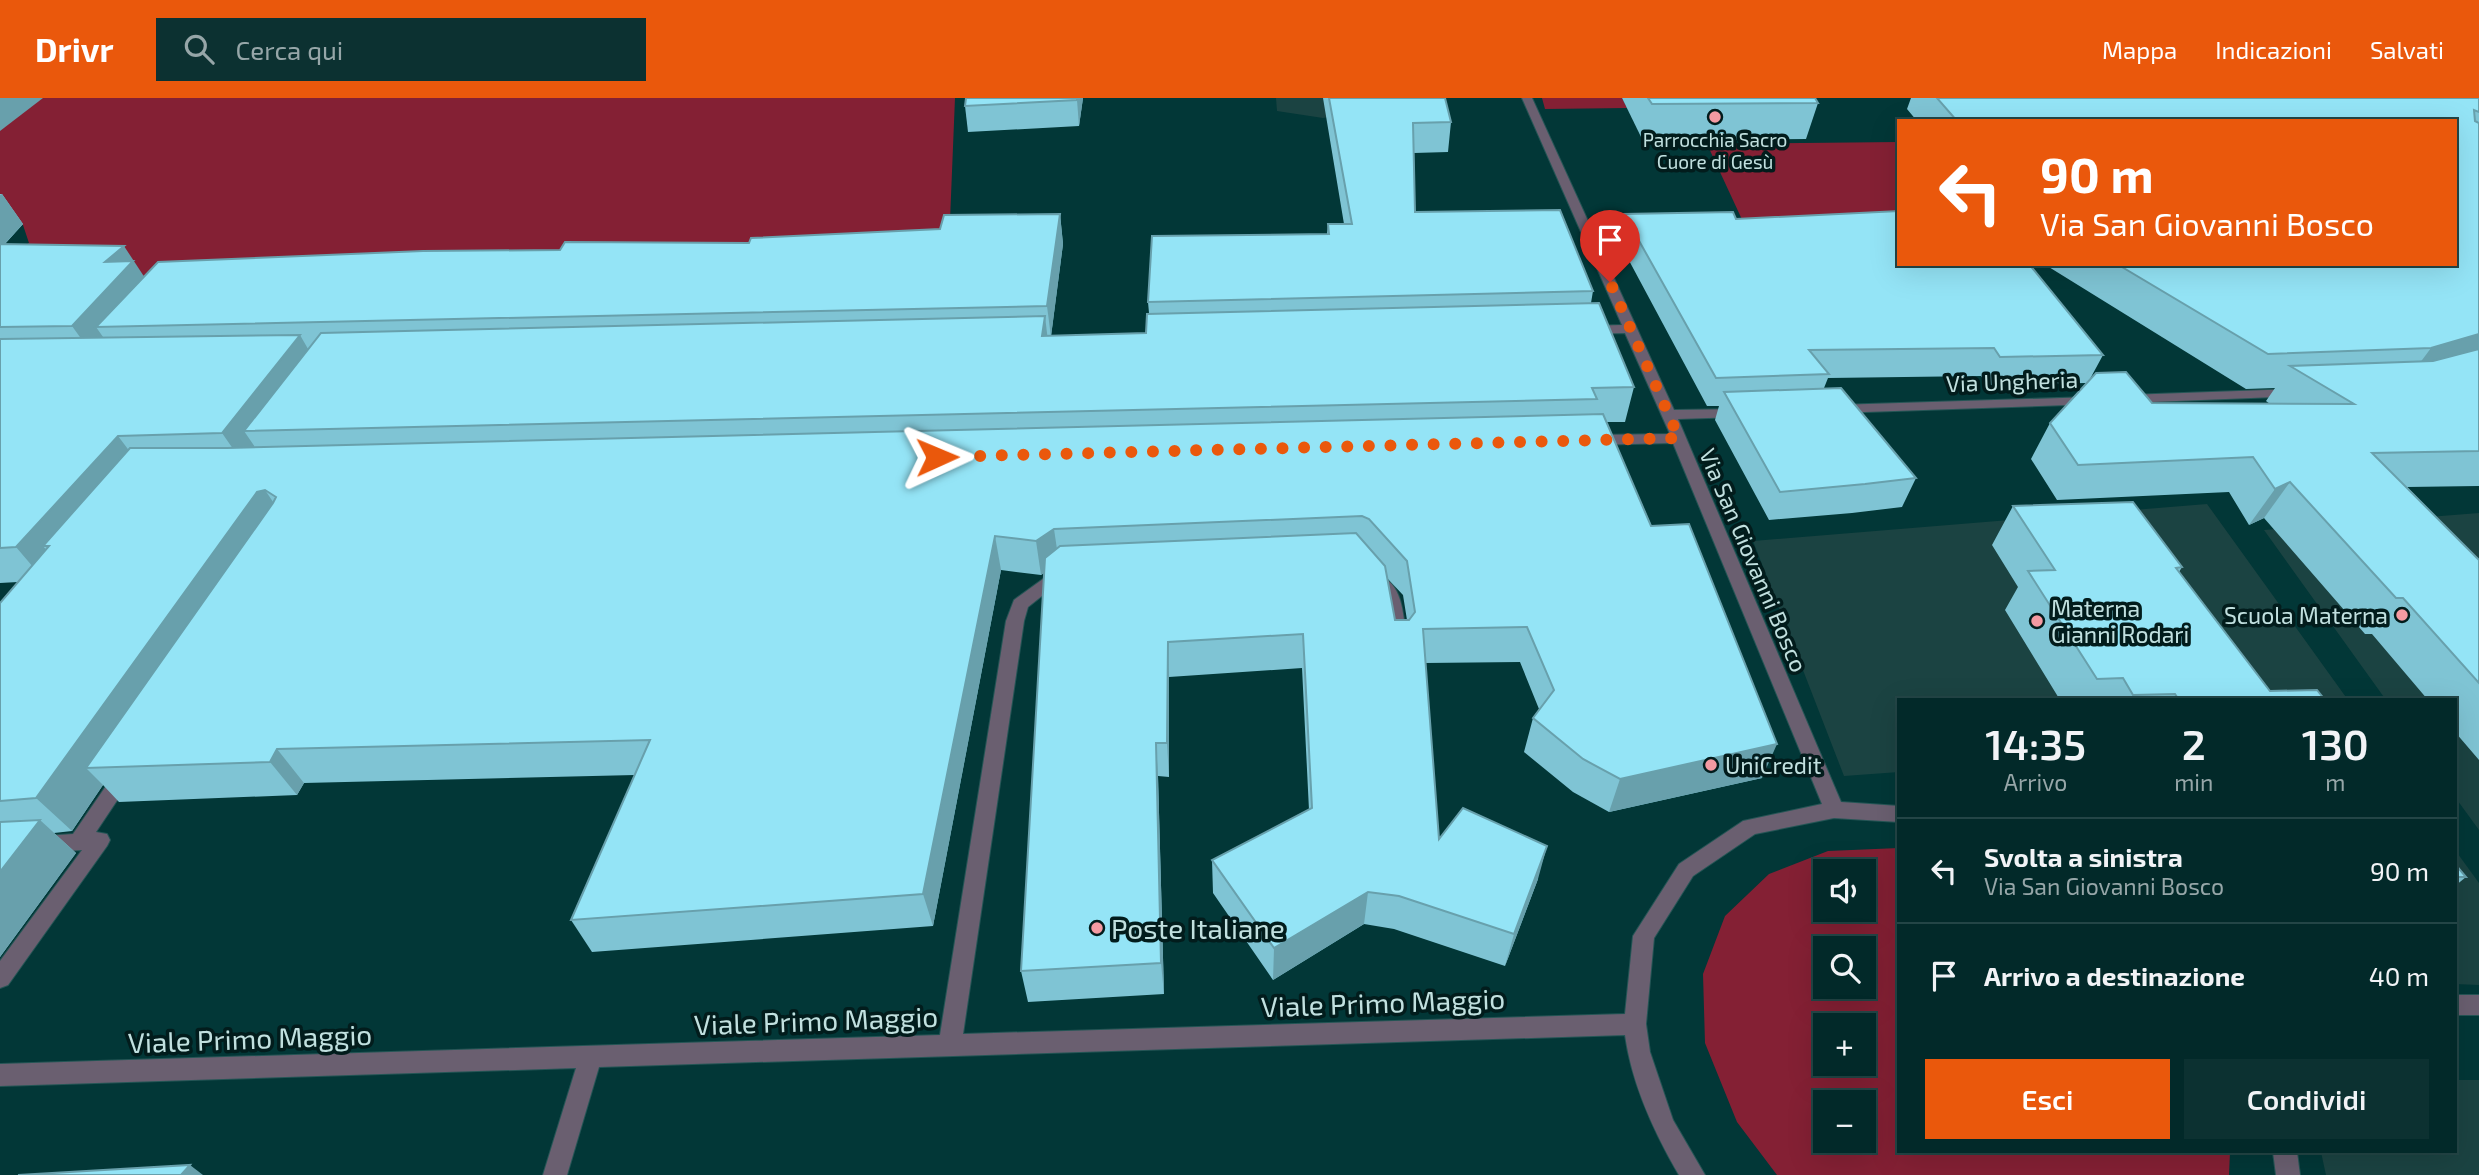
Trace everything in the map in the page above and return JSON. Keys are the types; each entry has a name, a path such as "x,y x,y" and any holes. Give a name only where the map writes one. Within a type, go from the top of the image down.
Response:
{"street":[{"name":"Via San Giovanni Bosco","path":"1527,98 1679,438 1834,810"},
{"path":"1576,331 1632,329"},
{"name":"Via Ungheria","path":"1822,410 2309,393"},
{"path":"1669,415 1752,412"},
{"path":"1568,441 1679,438"},
{"path":"1367,568 1392,597 1399,647"},
{"path":"950,1046 1015,621 1020,604 1059,572 1072,572"},
{"path":"79,841 133,761"},
{"path":"1693,1175 1663,1125 1639,1052 1635,1024 1644,936 1686,870 1750,827 1834,810 1897,814"},
{"path":"0,847 100,840 0,978"},
{"path":"2457,1005 2479,1005"},
{"name":"Viale Primo Maggio","path":"0,1076 1635,1024"},
{"path":"555,1175 591,1057"},
{"path":"2285,1153 2288,1175"}],"shaded area":[{"path":"0,98 955,98 949,245 243,289 0,260 29,243 23,225 0,226"},
{"path":"1276,98 1446,98 1323,118 1277,111"},
{"path":"1542,98 1622,98 1627,108 1545,109"},
{"path":"1897,142 1897,226 1745,226 1707,144"},
{"name":"Materna Gianni Rodari","path":"2207,504 2347,698 1897,698 1897,772 1844,776 1753,541"},
{"name":"Scuola Materna","path":"2479,513 2479,830 2457,800 2457,698 2385,698 2264,530"},
{"path":"1897,848 1897,1153 2230,1153 2229,1175 1777,1175 1737,1122 1705,1043 1703,974 1725,916 1769,874 1828,851"},
{"path":"2457,853 2479,883 2479,985 2457,984"},
{"path":"2457,1080 2479,1080 2479,1175 2326,1175 2321,1153 2457,1153"}],"building":[{"path":"966,98 1077,98 1077,100 965,106"},
{"path":"1329,98 1445,98 1451,122 1413,123 1415,212 1560,210 1593,291 1148,302 1152,236 1329,234 1328,224 1352,224"},
{"path":"1648,98 1815,98 1818,103 1652,104"},
{"path":"1937,98 2479,98 2479,112 2474,110 2475,121 2479,123 2479,334 2431,348 2268,354 2120,266 2457,266 2457,119 1955,119"},
{"path":"1897,211 1897,266 2031,266 2103,355 2000,357 1994,348 1809,350 1829,374 1716,378 1624,214 1733,212 1736,219"},
{"path":"1060,214 1047,306 96,327 158,262 423,251 560,250 565,242 749,243 751,238 940,229 944,215"},
{"path":"0,244 124,246 105,262 133,261 72,326 0,327"},
{"path":"1599,303 1634,387 1592,388 1597,399 244,431 321,333 1045,316 1042,336 1146,333 1147,314"},
{"path":"300,335 222,433 118,436 16,547 0,548 0,339"},
{"path":"2479,349 2479,451 2372,453 2479,560 2479,683 2403,598 2396,598 2290,482 2275,489 2253,457 2078,465 2050,423 2096,373 2126,372 2152,403 2354,404 2290,366 2433,361"},
{"path":"1841,388 1916,478 1780,492 1724,392"},
{"path":"1603,414 1651,526 1689,524 1777,744 1620,779 1583,759 1533,718 1554,690 1527,627 1423,629 1439,839 1463,808 1547,846 1514,934 1399,896 1368,892 1274,948 1212,860 1312,808 1303,634 1168,642 1167,743 1156,743 1161,963 1021,971 1045,558 1060,546 1356,533 1385,566 1395,620 1409,620 1415,612 1407,561 1369,519 1362,516 1054,529 1036,541 995,536 923,894 571,920 650,740 277,749 270,762 86,768 273,503 276,497 265,490 257,492 36,798 0,801 0,603 49,546 43,546 130,448 227,448"},
{"path":"2133,502 2182,567 2176,568 2270,691 2317,690 2323,698 2178,698 2175,694 2133,695 2123,678 2097,679 2028,571 2055,570 2013,506"},
{"path":"40,820 0,872 0,822"},
{"path":"2457,866 2466,877 2457,877"},
{"path":"190,1165 181,1175 18,1175"}],"place":[{"name":"Parrocchia Sacro Cuore di Gesù","path":"1715,117"},
{"name":"Scuola Materna","path":"2402,615"},
{"name":"Materna Gianni Rodari","path":"2037,621"},
{"name":"UniCredit","path":"1711,765"},
{"name":"Poste Italiane","path":"1097,928"}],"route":[{"path":"937,457 1679,438 1610,282"}]}
